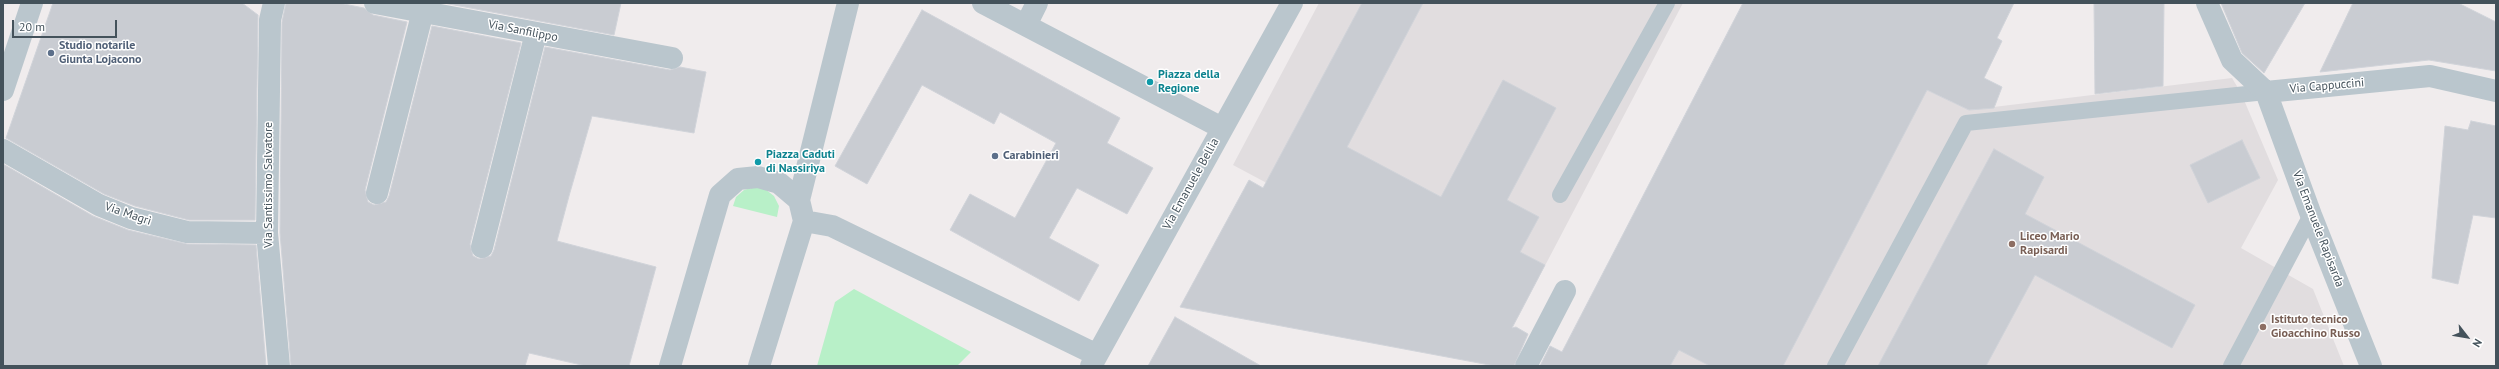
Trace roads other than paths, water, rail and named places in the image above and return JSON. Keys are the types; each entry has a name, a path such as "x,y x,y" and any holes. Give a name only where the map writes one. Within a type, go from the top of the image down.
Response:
{"street":[{"path":"3,90 32,3"},
{"name":"Via Santissimo Salvatore","path":"274,3 270,20 267,233 279,366"},
{"name":"Via Sanfilippo","path":"375,3 424,7 536,33 672,58"},
{"path":"759,366 804,221 799,200 848,3"},
{"path":"983,3 1222,128"},
{"path":"1026,25 1037,3"},
{"name":"Via Emanuele Bellia","path":"1094,361 1292,3"},
{"path":"2207,3 2232,60 2266,92"},
{"path":"378,193 424,7"},
{"path":"482,247 536,33"},
{"name":"Via Cappuccini","path":"2266,92 2430,76 2496,91"},
{"name":"Via Emanuele Rapisarda","path":"2266,92 2311,215 2371,366"},
{"name":"Via Magrì","path":"3,150 99,205 131,218 187,232 267,233"},
{"path":"670,366 720,194 738,179 758,177 779,184 799,200"},
{"path":"804,221 832,226 1094,361"},
{"path":"1526,366 1565,291"}],"lane":[{"path":"1560,195 1667,3"},
{"path":"1835,366 1966,123 2266,92"},
{"path":"2230,366 2311,215"}],"place":[{"name":"Studio notarile Giunta Lojacono","path":"51,53"},
{"name":"Piazza della Regione","path":"1150,82"},
{"name":"Carabinieri","path":"995,156"},
{"name":"Piazza Caduti di Nassiriya","path":"758,162"},
{"name":"Liceo Mario Rapisardi","path":"2012,244"},
{"name":"Istituto tecnico Gioacchino Russo","path":"2263,327"}]}
